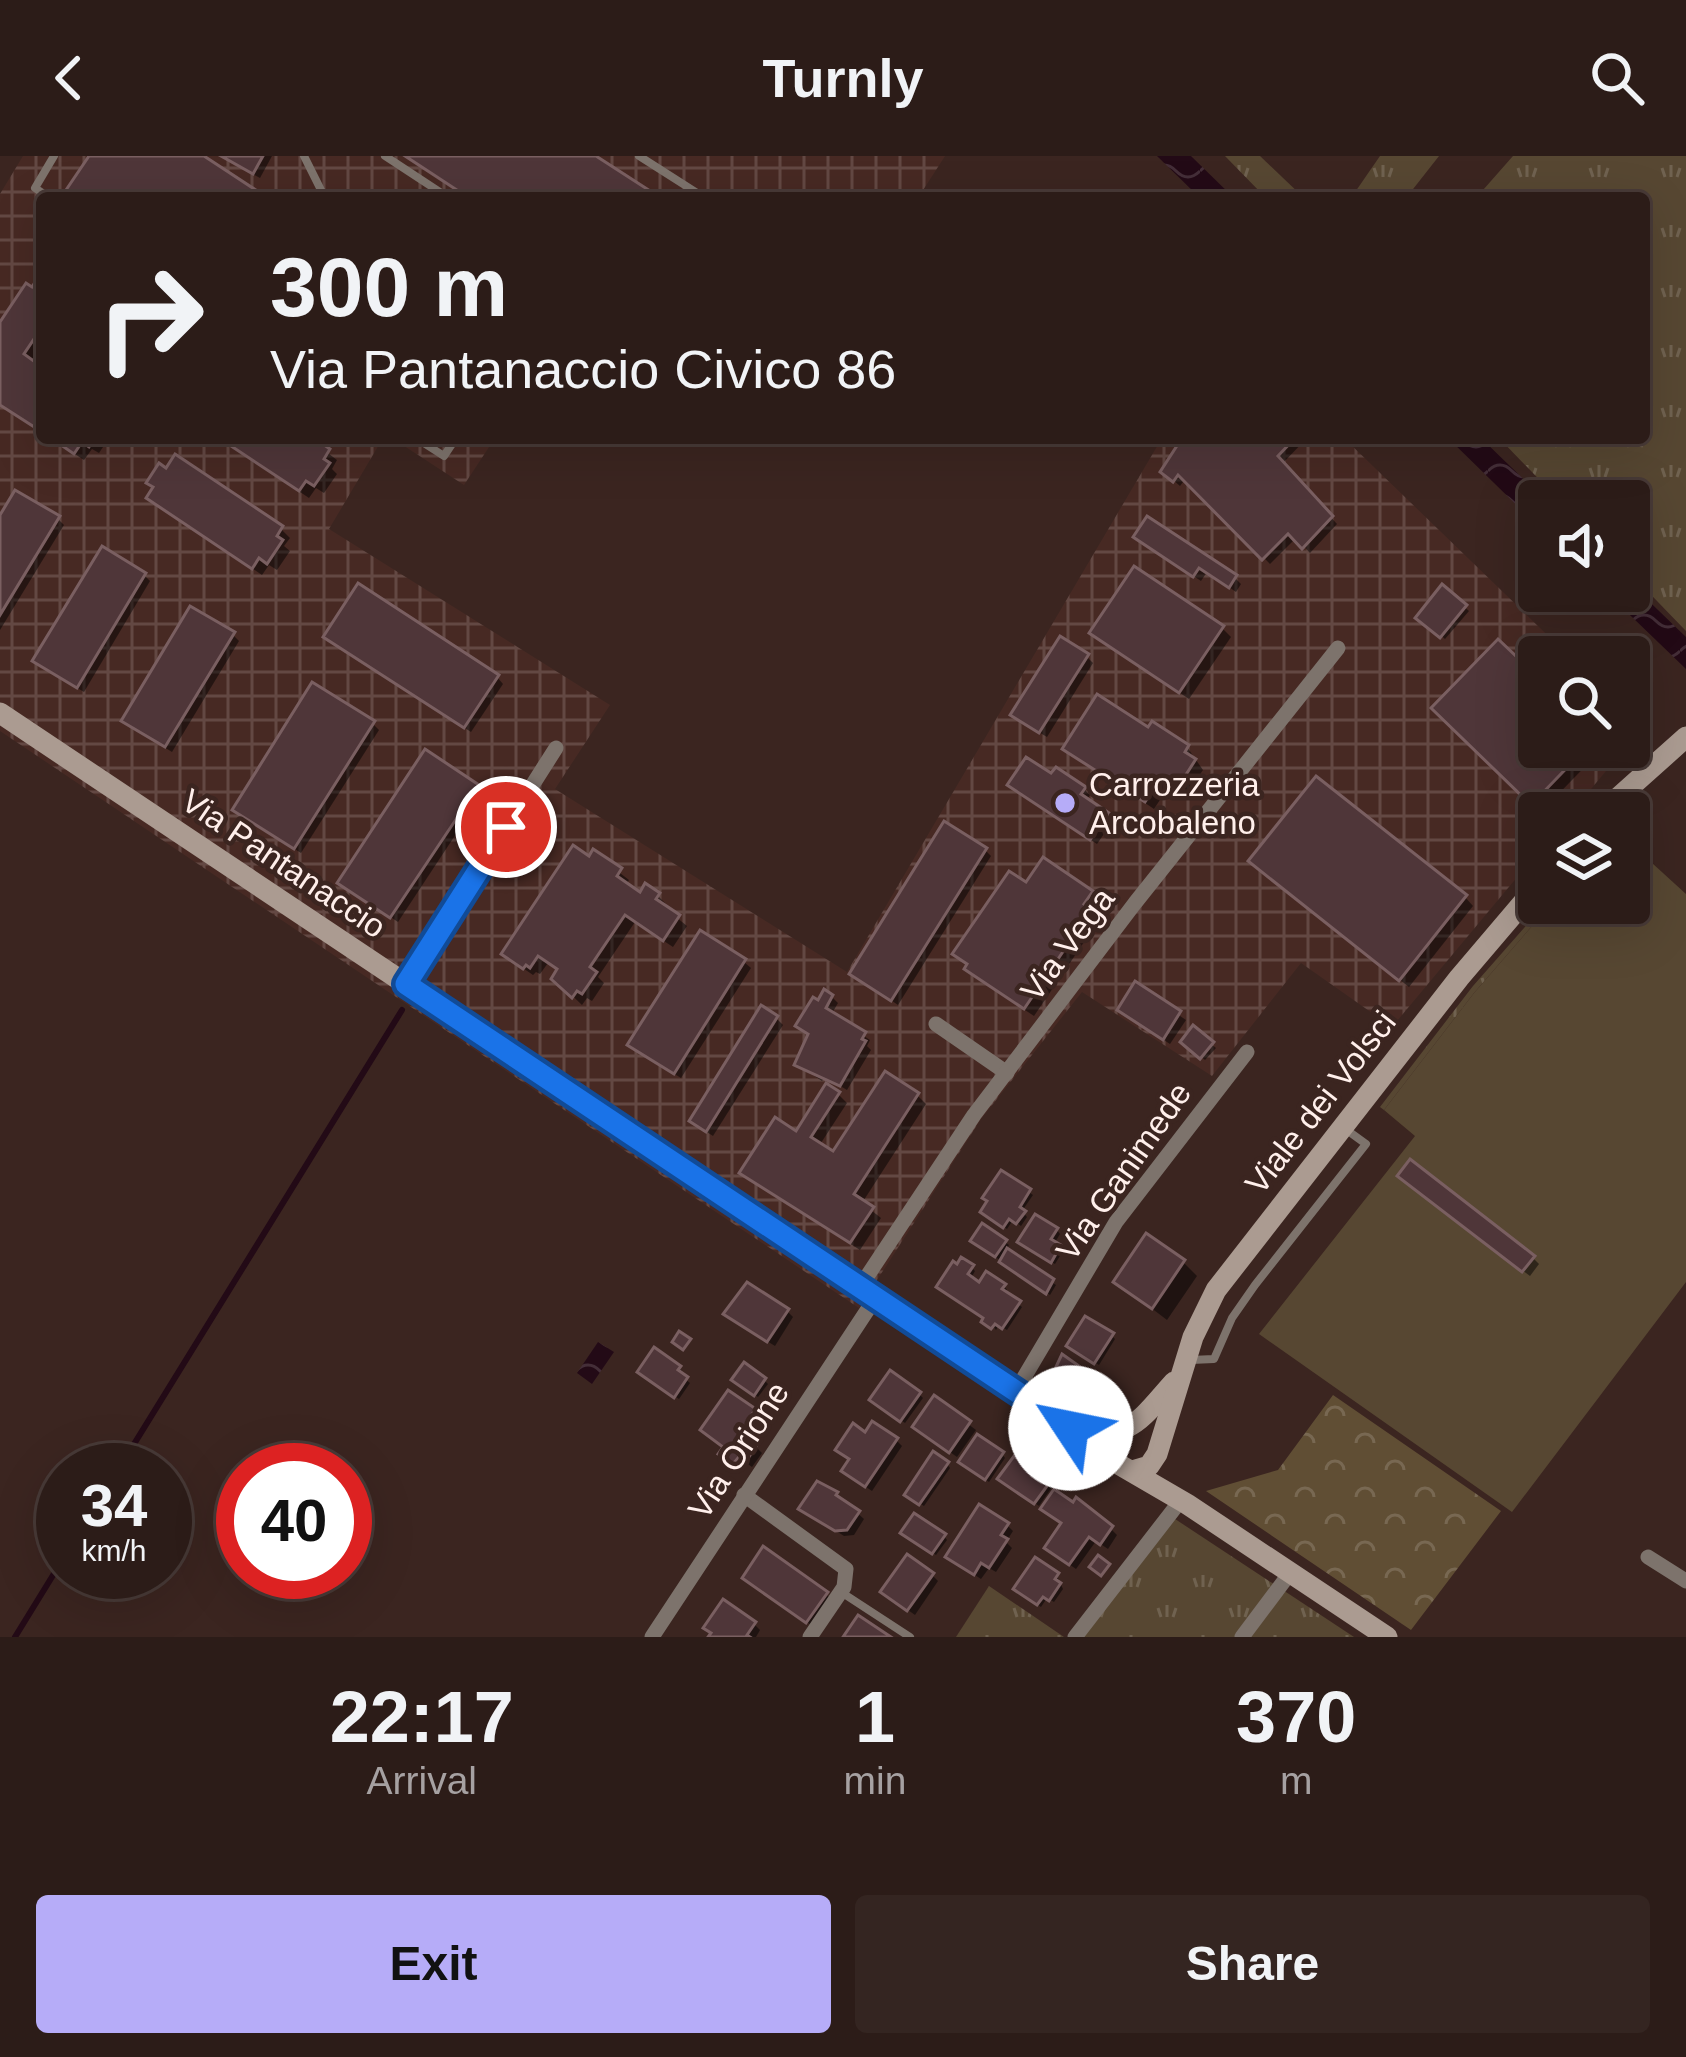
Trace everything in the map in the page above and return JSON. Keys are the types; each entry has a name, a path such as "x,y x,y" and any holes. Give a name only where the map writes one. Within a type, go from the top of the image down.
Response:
{"street":[{"name":"Via Vega","path":"868,1292 974,1115 1338,648"},
{"name":"Via Pantanaccio","path":"0,713 1387,1637"},
{"path":"1624,792 1681,741"},
{"path":"406,984 556,748"},
{"name":"Viale dei Volsci","path":"1156,1454 1206,1306 1225,1276 1518,909"},
{"path":"936,1024 1007,1073"},
{"name":"Via Ganimede","path":"1016,1391 1116,1222 1247,1052"},
{"name":"Via Orione","path":"652,1637 868,1292"},
{"name":"Viale dei Volsci","path":"1127,1429 1182,1368"},
{"name":"Via Pantanaccio","path":"1071,1428 1127,1429"},
{"path":"1127,1429 1148,1430 1156,1454 1144,1469 1124,1465 1112,1445 1127,1429"},
{"name":"Via Pantanaccio","path":"1156,1454 1181,1500"},
{"path":"744,1495 844,1565 847,1578 841,1592 810,1637"},
{"path":"1075,1637 1181,1500"},
{"path":"1648,1556 1686,1581"},
{"path":"1242,1637 1290,1573"}],"lane":[{"path":"41,192 35,188 54,156"},
{"path":"304,156 323,192"},
{"path":"385,156 440,192"},
{"path":"639,156 696,192"},
{"path":"425,444 444,456 452,444"},
{"path":"841,1592 910,1637"}],"shaded area":[{"path":"23,156 945,156 922,192 36,192 36,444 379,444 329,529 610,705 555,789 847,972 1158,444 1350,444 1518,607 1518,612 1548,636 1518,636 1518,768 1608,768 1588,792 1518,792 1518,876 1392,1027 1301,963 1212,1076 1082,992 981,1119 859,1308 0,731 0,194"},
{"path":"401,444 491,444 464,485"}],"green space":[{"path":"1225,156 1260,156 1298,192 1260,192"},
{"path":"1380,156 1439,156 1411,192 1355,192"},
{"path":"1513,156 1686,156 1686,631 1650,594 1650,480 1540,480 1505,444 1650,444 1650,192 1481,192"},
{"path":"1650,861 1686,894 1686,1282 1512,1512 1259,1334 1415,1136 1384,1110 1534,924 1650,924"},
{"path":"1528,924 1534,924 1384,1110 1380,1107"},
{"path":"1333,1395 1501,1511 1411,1630 1206,1491 1278,1470"},
{"path":"1172,1517 1354,1637 1083,1637"},
{"path":"989,1586 1064,1637 956,1637"}],"water":[{"path":"1157,156 1191,156 1228,192 1194,192"},
{"path":"1454,444 1487,444 1524,480 1518,480 1518,506"},
{"path":"1650,602 1686,637 1686,669 1627,612 1650,612"},
{"path":"598,1342 614,1352 592,1384 577,1373"}],"building":[{"path":"89,156 204,156 259,192 69,192"},
{"path":"221,156 263,156 253,174"},
{"path":"405,156 596,156 652,192 460,192"},
{"path":"36,281 36,336 24,354 36,363 36,428 0,405 0,322 26,283 32,287"},
{"path":"60,444 81,444 74,454"},
{"path":"228,444 323,444 330,449 324,459 330,463 314,486 306,481 299,491"},
{"path":"1178,444 1289,444 1278,456 1333,516 1302,549 1288,534 1262,560 1178,475 1173,482 1160,472"},
{"path":"175,454 283,526 277,536 283,540 267,564 259,558 252,569 146,498 153,487 146,483 159,463 166,468"},
{"path":"15,490 60,516 0,615 0,515"},
{"path":"1147,516 1237,575 1229,588 1199,568 1193,577 1133,537"},
{"path":"102,546 146,573 77,688 32,661"},
{"path":"1134,566 1224,626 1179,693 1089,633"},
{"path":"358,583 499,675 464,728 323,637"},
{"path":"1442,584 1467,605 1440,638 1415,618"},
{"path":"190,606 235,632 165,747 121,721"},
{"path":"1060,636 1089,654 1039,733 1010,715"},
{"path":"1498,639 1518,658 1518,768 1567,768 1544,792 1518,792 1431,708"},
{"path":"312,682 375,721 294,849 232,810"},
{"path":"1097,694 1148,727 1152,721 1189,745 1185,752 1196,759 1178,787 1161,777 1145,802 1062,749"},
{"path":"425,749 479,785 390,918 337,883"},
{"name":"Carrozzeria Arcobaleno","path":"1026,757 1051,773 1056,767 1086,787 1081,794 1109,813 1090,840 1007,785"},
{"path":"1316,776 1467,895 1399,981 1248,861"},
{"path":"944,821 987,848 891,1001 849,974"},
{"path":"573,845 589,856 593,849 622,868 617,876 640,892 645,883 660,893 656,899 680,915 663,941 625,915 590,967 597,972 582,994 577,991 572,998 551,979 557,969 538,956 530,968 523,969 501,954"},
{"path":"1043,857 1093,891 1084,904 1092,909 1024,1009 964,969 967,964 952,954 1009,871 1026,882"},
{"path":"700,930 746,959 674,1074 627,1045"},
{"path":"1135,981 1181,1011 1163,1040 1117,1010"},
{"path":"824,989 833,995 826,1008 866,1032 862,1039 866,1041 840,1086 794,1065 808,1034 795,1026 813,997 818,1000"},
{"path":"761,1005 778,1016 706,1132 689,1121"},
{"path":"1193,1025 1214,1042 1200,1059 1180,1042"},
{"path":"885,1071 919,1093 854,1194 874,1207 850,1243 739,1173 775,1117 796,1131 826,1083 840,1092 811,1137 833,1151"},
{"path":"1410,1159 1535,1256 1522,1272 1397,1176"},
{"path":"1001,1170 1031,1189 1020,1207 1026,1211 1016,1224 1009,1219 1003,1228 980,1212 987,1201 982,1198"},
{"path":"1035,1214 1058,1228 1051,1239 1061,1245 1051,1263 1017,1242"},
{"path":"982,1223 1007,1240 995,1257 970,1241"},
{"path":"1146,1233 1185,1260 1152,1309 1113,1282"},
{"path":"1007,1248 1054,1279 1046,1294 999,1262"},
{"path":"961,1257 974,1265 968,1274 979,1282 986,1271 1021,1301 1002,1329 995,1324 991,1329 981,1322 983,1318 936,1287"},
{"path":"747,1282 789,1309 767,1342 723,1314"},
{"path":"1085,1316 1114,1333 1094,1364 1066,1346"},
{"path":"679,1331 691,1339 683,1350 672,1342"},
{"path":"654,1347 681,1366 678,1370 688,1377 674,1398 637,1372"},
{"path":"1062,1354 1093,1376 1081,1398 1048,1384"},
{"path":"744,1362 766,1378 754,1396 731,1380"},
{"path":"890,1370 921,1392 900,1422 869,1400"},
{"path":"728,1390 756,1409 747,1421 759,1429 751,1440 757,1445 745,1463 738,1458 733,1464 718,1454 723,1447 700,1430"},
{"path":"934,1395 971,1421 949,1453 912,1427"},
{"path":"872,1421 898,1438 865,1487 841,1471 849,1459 835,1450 853,1423 865,1432"},
{"path":"977,1434 1004,1452 985,1480 958,1462"},
{"path":"933,1451 949,1462 919,1505 904,1495"},
{"path":"1014,1456 1038,1474 1041,1470 1053,1478 1034,1504 997,1479"},
{"path":"817,1481 860,1511 847,1530 835,1531 798,1509"},
{"path":"1054,1489 1073,1502 1076,1497 1113,1526 1100,1545 1089,1537 1069,1565 1044,1548 1061,1523 1040,1509"},
{"path":"979,1504 1009,1523 1001,1535 1008,1539 989,1568 981,1563 974,1575 945,1557"},
{"path":"914,1513 946,1534 932,1554 900,1533"},
{"path":"763,1546 828,1592 806,1623 742,1578"},
{"path":"907,1554 934,1573 907,1611 880,1592"},
{"path":"1098,1555 1110,1564 1101,1576 1089,1567"},
{"path":"1035,1557 1059,1573 1055,1579 1061,1583 1049,1601 1043,1597 1037,1605 1013,1589"},
{"path":"723,1599 756,1622 750,1637 708,1637 711,1633 703,1628"},
{"path":"858,1615 891,1637 843,1637"}],"waterway":[{"path":"135,1443 402,1010"},
{"path":"15,1637 38,1599"}],"place":[{"name":"Carrozzeria Arcobaleno","path":"1065,803"}],"route":[{"path":"506,827 406,984 1071,1428"}]}
